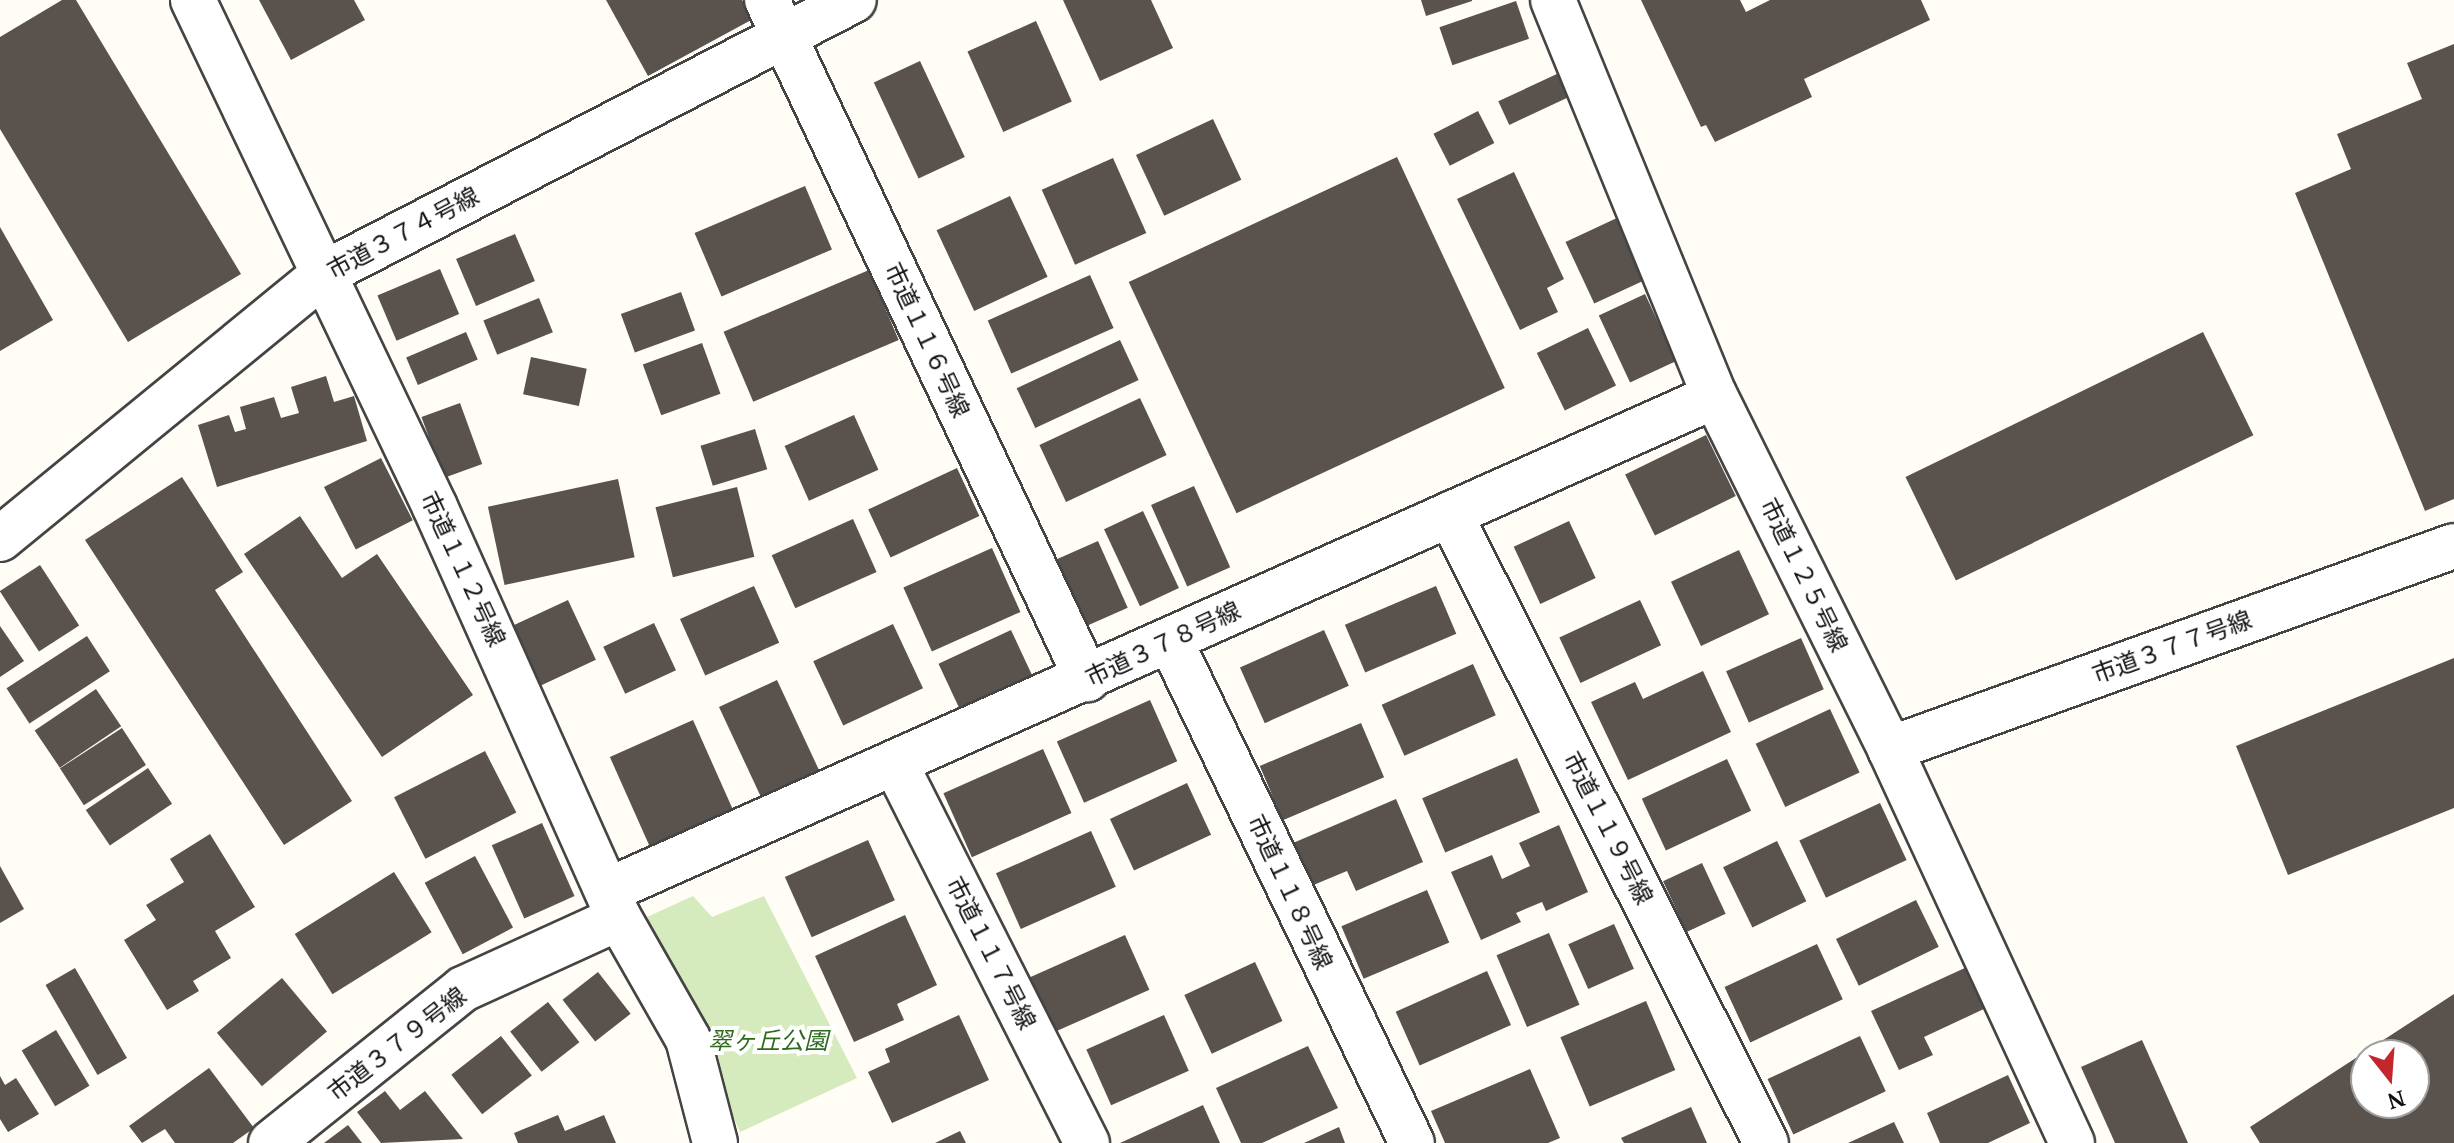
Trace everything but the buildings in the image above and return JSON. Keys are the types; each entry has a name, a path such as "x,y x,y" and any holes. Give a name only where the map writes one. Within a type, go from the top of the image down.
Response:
{"street":[{"name":"市道１１２号線","path":"193,0 325,273 614,904 688,1039 715,1143"},
{"name":"市道３７４号線","path":"0,539 325,273 776,17 854,0"},
{"name":"市道１２５号線","path":"1553,0 1715,396 1890,749 2072,1143"},
{"name":"市道１１６号線","path":"776,17 1087,679"},
{"name":"市道３７８号線","path":"614,904 895,763 1715,396"},
{"name":"市道１１９号線","path":"1450,514 1766,1143"},
{"name":"市道３７７号線","path":"1890,749 2454,546"},
{"name":"市道１１８号線","path":"1170,640 1412,1143"},
{"name":"市道１１７号線","path":"895,763 1087,1143"},
{"name":"市道３７９号線","path":"271,1143 463,989 614,904"}],"green space":[{"name":"翠ヶ丘公園","path":"693,896 712,917 764,896 857,1078 740,1132 647,917"}]}
